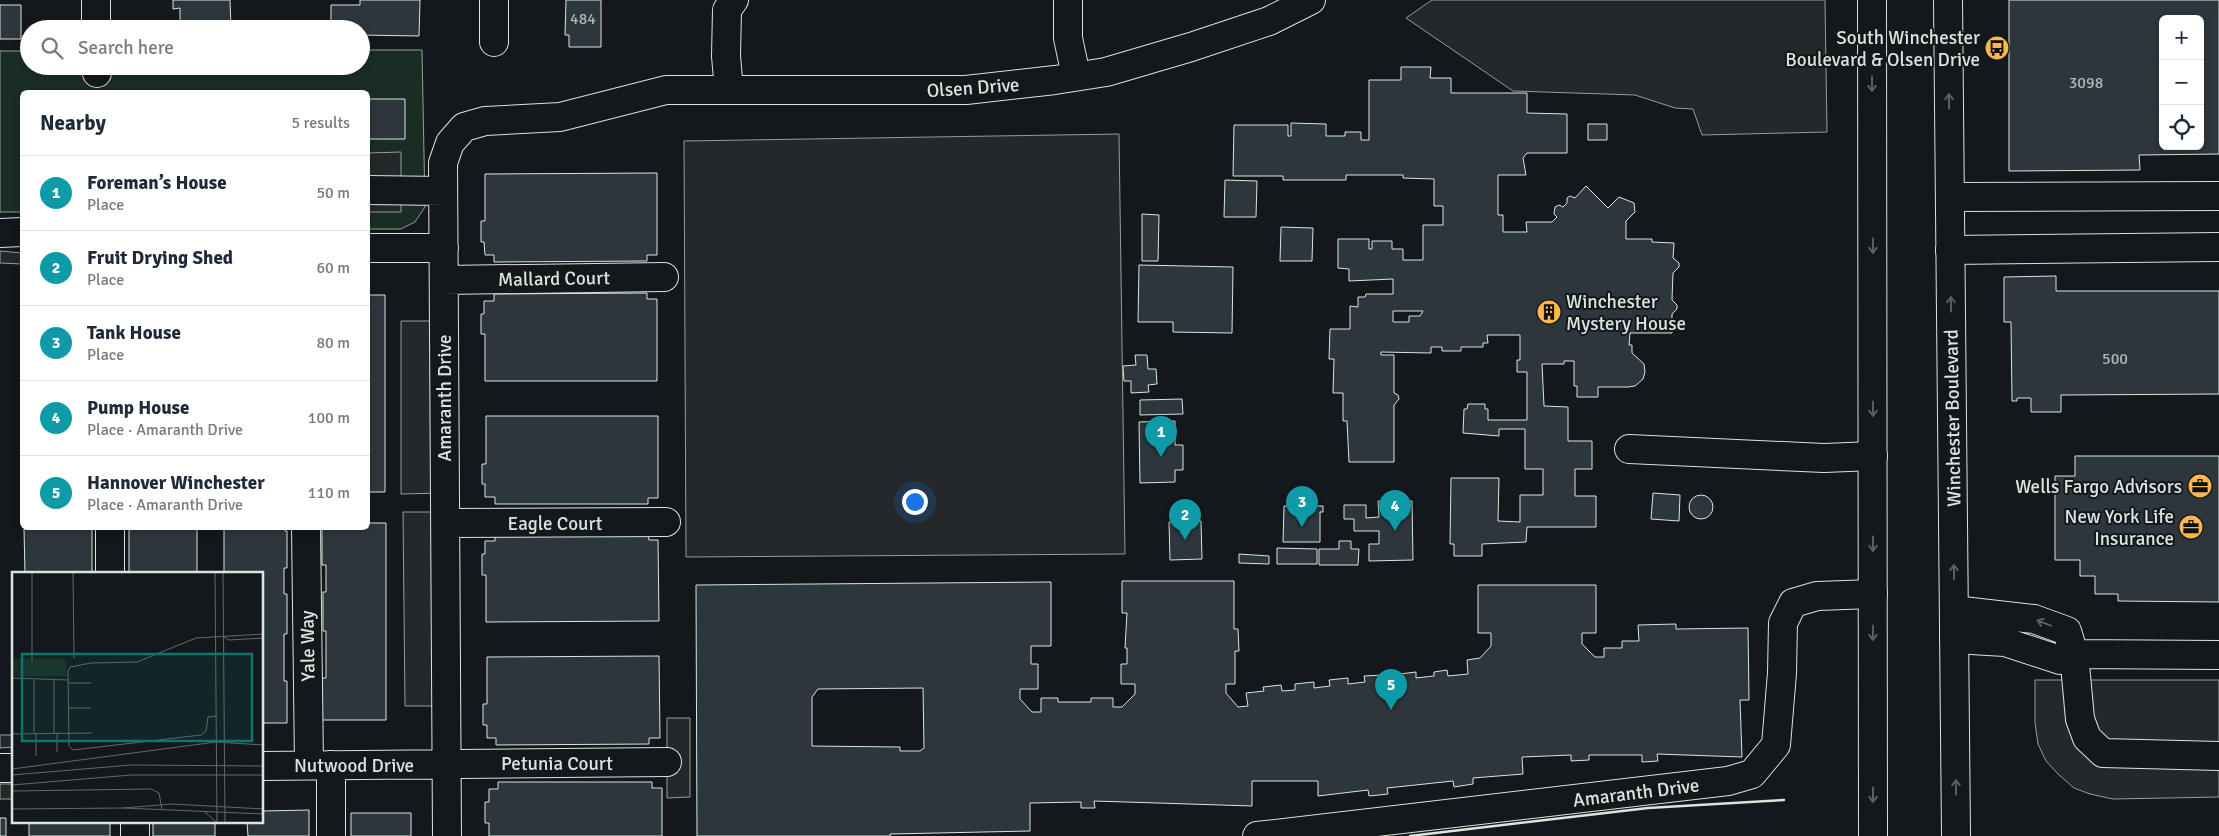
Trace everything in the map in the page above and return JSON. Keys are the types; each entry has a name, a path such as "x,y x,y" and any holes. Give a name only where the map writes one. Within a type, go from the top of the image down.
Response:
{"street":[{"path":"96,0 96,20"},
{"path":"494,0 494,42"},
{"path":"729,90 726,56 727,10 734,0"},
{"path":"1068,0 1068,38 1076,76"},
{"name":"Olsen Drive","path":"622,102 666,90 966,90 1106,72 1269,22 1311,0"},
{"path":"1872,0 1873,836"},
{"name":"Winchester Boulevard","path":"1948,0 1956,836"},
{"name":"Amaranth Drive","path":"447,836 443,163 450,143 464,127 485,121 560,117 622,102"},
{"path":"370,190 443,191"},
{"path":"1950,197 2219,196"},
{"path":"0,232 20,232"},
{"path":"1950,250 2219,247"},
{"path":"370,248 444,248"},
{"name":"Mallard Court","path":"444,280 664,277"},
{"path":"1629,449 1824,458 1873,456"},
{"name":"Eagle Court","path":"444,523 666,522"},
{"path":"110,530 110,572"},
{"name":"Yale Way","path":"306,530 320,765 332,836"},
{"name":"Amaranth Drive","path":"1257,836 1719,782 1752,774 1776,745 1782,673 1783,623 1792,604 1817,596 1874,594"},
{"path":"1954,610 2034,619 2067,632 2074,654 2080,719 2087,738 2103,753 2219,756"},
{"path":"1954,639 2005,642 2060,660 2074,654 2219,655"},
{"name":"Petunia Court","path":"446,764 668,762"},
{"name":"Nutwood Drive","path":"264,766 446,764"}],"green space":[{"path":"370,50 422,50 425,207 415,222 401,229 370,229 370,90 20,90 20,212 0,212 0,51 20,51 20,75 370,75"}],"shaded area":[{"path":"1432,0 1825,0 1827,132 1702,135 1693,109 1675,108 1635,95 1513,91 1406,18"},
{"path":"1119,134 1125,554 686,557 684,141"},
{"path":"401,152 401,212 370,212 370,153"},
{"path":"0,251 20,253 20,264 0,263"},
{"path":"401,321 444,321 444,493 401,494"},
{"path":"403,512 445,512 446,706 405,706"},
{"path":"2035,680 2219,680 2219,797 2113,799 2074,788 2046,761 2038,744 2035,723"},
{"path":"667,718 690,718 690,797 667,798"},
{"path":"0,735 12,735 12,747 0,748"},
{"path":"0,784 12,784 12,799 0,799"}],"building":[{"path":"173,0 230,0 231,20 180,20 180,8 173,9"},
{"path":"360,0 420,0 419,36 370,35 370,20 331,20 331,5 360,5"},
{"path":"566,0 601,0 601,47 569,47 569,35 565,35"},
{"path":"2009,0 2219,0 2219,154 2139,155 2140,170 2009,171"},
{"path":"0,5 21,5 20,39 0,39"},
{"name":"Winchester Mystery House","path":"1401,67 1431,67 1430,78 1451,78 1451,93 1527,93 1527,113 1567,114 1567,153 1527,153 1523,158 1526,175 1498,175 1498,215 1503,215 1503,232 1527,232 1526,222 1552,222 1557,217 1554,214 1555,207 1559,205 1563,207 1567,203 1567,198 1570,196 1575,198 1586,186 1608,208 1619,197 1634,203 1635,212 1626,221 1626,239 1652,239 1652,242 1674,243 1673,258 1679,263 1679,267 1673,273 1672,300 1677,305 1677,309 1672,314 1672,333 1630,333 1629,345 1632,345 1632,353 1644,364 1645,372 1643,379 1635,386 1598,387 1598,397 1577,397 1577,386 1574,386 1574,361 1564,361 1564,364 1542,364 1544,406 1568,407 1568,441 1592,441 1592,469 1575,469 1575,496 1596,496 1596,527 1527,527 1526,542 1482,544 1482,556 1454,556 1454,544 1450,544 1451,478 1499,478 1498,521 1520,522 1520,495 1543,495 1543,469 1525,469 1525,429 1499,429 1499,436 1463,433 1464,409 1467,409 1468,404 1485,404 1485,409 1488,409 1488,420 1527,420 1527,372 1517,372 1517,360 1520,360 1520,335 1487,335 1488,343 1483,343 1483,347 1461,347 1461,351 1442,351 1442,347 1431,347 1431,353 1381,352 1381,355 1394,355 1394,393 1398,395 1399,399 1394,405 1394,462 1349,462 1347,421 1343,421 1343,393 1333,393 1334,359 1329,359 1330,329 1350,329 1350,306 1358,307 1358,297 1365,297 1366,294 1393,294 1393,279 1349,281 1349,269 1338,268 1338,239 1369,239 1369,249 1372,249 1372,241 1392,241 1392,249 1403,249 1403,260 1423,260 1423,225 1443,225 1443,206 1434,206 1434,179 1403,178 1403,175 1346,175 1346,180 1283,180 1283,176 1233,176 1234,125 1288,125 1288,136 1291,136 1291,123 1326,124 1326,136 1345,136 1345,132 1361,132 1361,140 1369,140 1369,80 1401,80","holes":["1393,311 1423,311 1420,316 1409,316 1409,322 1393,322"]},
{"path":"370,99 405,99 405,139 370,139"},
{"path":"1588,124 1607,124 1607,140 1588,140"},
{"path":"657,173 657,255 647,255 647,261 494,262 494,255 485,255 484,242 481,242 481,221 485,221 485,174"},
{"path":"1225,180 1257,181 1256,217 1224,217"},
{"path":"1142,214 1159,215 1158,261 1142,261"},
{"path":"1281,227 1313,228 1312,261 1280,261"},
{"path":"1139,265 1233,267 1232,333 1173,332 1173,322 1138,322"},
{"path":"2056,276 2056,291 2219,291 2219,394 2061,395 2061,412 2031,412 2031,398 2017,398 2017,401 2012,401 2011,322 2004,322 2004,277"},
{"path":"647,293 647,299 657,299 657,381 485,381 485,334 481,334 481,314 484,314 484,301 494,301 494,294"},
{"path":"370,295 385,295 385,492 370,492"},
{"path":"1135,355 1147,355 1148,369 1156,369 1157,384 1148,385 1149,392 1131,393 1131,381 1124,381 1123,366 1136,365"},
{"path":"1182,399 1183,414 1140,415 1140,400"},
{"path":"486,416 658,416 658,498 648,498 648,504 495,504 495,497 485,497 485,484 482,484 482,464 486,464"},
{"path":"1175,421 1175,445 1183,445 1183,470 1175,470 1175,482 1140,483 1139,422"},
{"path":"2075,456 2219,456 2219,602 2118,601 2118,594 2095,594 2095,576 2080,576 2080,560 2055,560 2055,476 2075,476"},
{"path":"1653,493 1680,495 1679,521 1651,519"},
{"path":"1701,495 1710,498 1713,507 1710,516 1701,519 1692,516 1689,507 1692,498"},
{"path":"1378,501 1412,501 1413,560 1369,561 1369,544 1379,544 1379,531 1354,531 1354,519 1344,519 1344,505 1366,505 1366,518 1379,517"},
{"path":"1284,506 1323,506 1323,512 1320,512 1320,542 1283,542"},
{"path":"1201,521 1202,559 1170,560 1169,522"},
{"path":"370,523 386,523 386,720 322,720 322,678 326,678 326,631 323,631 323,592 326,592 326,565 322,565 322,530 370,530"},
{"path":"24,530 92,530 92,572 25,572"},
{"path":"129,530 197,530 197,572 129,572"},
{"path":"224,530 287,531 287,568 284,568 284,594 287,594 287,634 284,634 284,681 287,681 287,723 264,723 264,572 224,572"},
{"path":"495,534 648,534 649,540 658,540 659,621 486,622 486,575 482,575 482,554 485,554 485,541 495,541"},
{"path":"1339,541 1351,541 1351,549 1359,549 1358,565 1319,565 1319,549 1339,549"},
{"path":"1277,548 1317,549 1317,564 1277,564"},
{"path":"1239,554 1269,556 1269,564 1239,563"},
{"path":"1122,581 1234,581 1234,629 1238,629 1239,651 1235,651 1235,684 1226,684 1226,693 1238,707 1248,706 1246,693 1264,691 1263,687 1281,685 1282,691 1295,690 1295,684 1314,682 1314,688 1330,686 1329,680 1348,678 1348,684 1365,682 1364,676 1382,675 1383,681 1400,678 1400,674 1416,672 1416,678 1434,676 1434,672 1447,670 1448,676 1468,674 1467,660 1480,658 1491,646 1491,633 1478,633 1478,585 1596,585 1596,633 1582,633 1582,644 1595,657 1604,657 1604,648 1622,648 1622,641 1639,641 1638,625 1676,624 1676,629 1748,628 1749,700 1740,700 1742,757 1657,754 1658,761 1642,762 1642,755 1589,755 1589,760 1571,761 1571,755 1522,757 1523,774 1473,778 1473,784 1454,787 1453,781 1387,788 1388,794 1369,796 1368,790 1318,796 1318,781 1252,781 1252,806 1094,801 1095,808 1081,808 1081,802 1030,803 1030,831 890,834 890,836 697,836 696,585 1051,582 1051,646 1031,646 1031,664 1038,664 1038,689 1020,689 1020,699 1032,712 1041,712 1041,698 1058,698 1058,702 1091,702 1091,698 1113,698 1113,707 1122,707 1135,694 1135,684 1121,684 1121,664 1127,664 1127,648 1125,648 1127,613 1122,613","holes":["923,688 924,748 920,751 900,751 900,747 812,746 812,697 818,689"]},
{"path":"659,656 660,738 649,738 649,744 496,745 496,738 487,738 487,725 483,725 483,704 487,704 487,657"},
{"path":"498,782 652,782 652,788 662,788 662,836 489,836 489,823 485,823 485,802 489,802 489,789 498,789"},
{"path":"309,810 309,836 248,836 247,824 264,824 264,811"},
{"path":"351,813 411,813 411,836 351,836"},
{"path":"0,818 6,818 6,836 0,836"},
{"path":"29,824 110,824 110,836 29,836"},
{"path":"153,824 215,824 215,836 153,836"}],"wall":[{"path":"1410,836 1648,808 1784,800"}],"place":[{"name":"South Winchester Boulevard & Olsen Drive","path":"1997,48"},
{"name":"Winchester Mystery House","path":"1549,312"},
{"name":"Foreman’s House","path":"1161,457"},
{"name":"Wells Fargo Advisors","path":"2200,486"},
{"name":"Tank House","path":"1302,527"},
{"name":"New York Life Insurance","path":"2191,527"},
{"name":"Pump House","path":"1395,531"},
{"name":"Fruit Drying Shed","path":"1185,540"},
{"name":"Hannover Winchester","path":"1391,710"}]}
